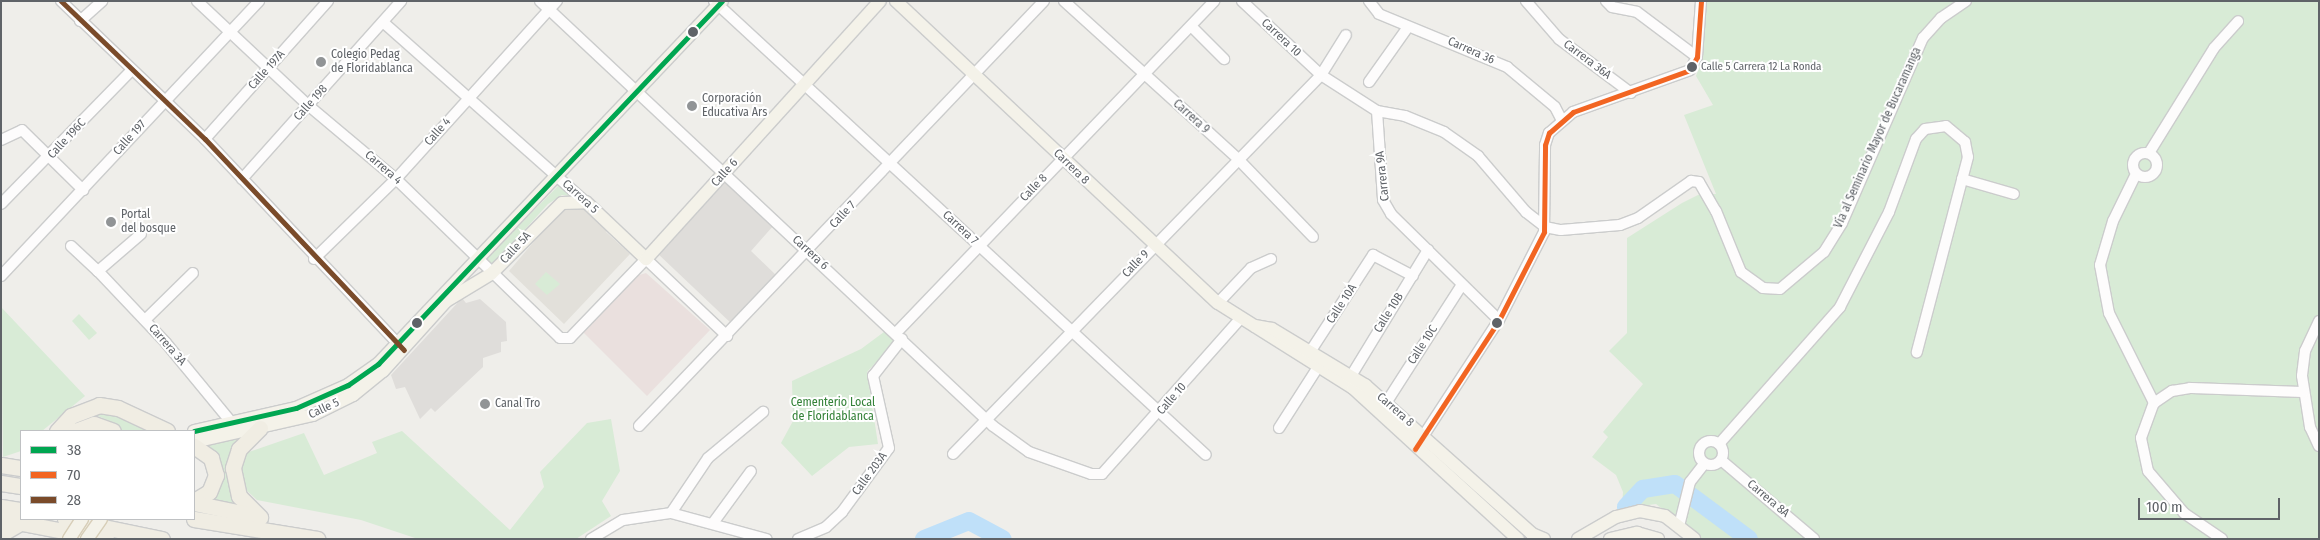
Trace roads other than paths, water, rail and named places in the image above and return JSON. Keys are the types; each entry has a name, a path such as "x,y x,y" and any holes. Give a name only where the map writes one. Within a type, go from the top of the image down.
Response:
{"highway":[{"path":"58,430 71,416 99,405 118,408 165,430"},
{"path":"78,430 94,424 110,430"},
{"path":"260,428 239,449 233,468 239,496 260,517"},
{"path":"195,447 211,458 216,475 209,492 195,501"},
{"path":"1,465 20,461"},
{"path":"1,465 20,468"},
{"path":"1,482 20,486"},
{"path":"195,502 260,517 291,532"},
{"path":"1,507 20,515"},
{"path":"1,518 20,516"},
{"path":"1,534 20,518"},
{"path":"195,519 291,532 317,539"},
{"path":"37,520 106,539"},
{"path":"70,520 162,539"}],"main road":[{"name":"Calle 6","path":"646,259 880,1"},
{"name":"Carrera 8","path":"896,1 1154,246 1218,303 1240,319 1253,325 1352,388 1415,449 1518,539"},
{"name":"Calle 5","path":"195,431 319,400 366,373 400,346 476,260 638,90 718,2"},
{"name":"Calle 5A","path":"446,301 491,274 554,208 572,200 586,202"},
{"name":"Carrera 5","path":"586,202 646,259"},
{"name":"Calle 5","path":"195,442 313,415 353,395 446,301"},
{"name":"Carrera 8","path":"1253,325 1272,329 1351,376 1424,436 1532,534 1544,539"},
{"path":"1583,538 1628,513 1640,511 1680,529 1694,539"},
{"path":"69,539 81,520"},
{"path":"87,539 100,520"},
{"path":"1610,539 1637,533 1658,539"}],"street":[{"path":"61,1 131,71 205,139 314,259 400,346"},
{"name":"Carrera 4","path":"197,1 309,106 396,179 476,260 565,340"},
{"name":"Calle 197","path":"1,276 259,1"},
{"name":"Calle 197A","path":"205,139 328,1"},
{"name":"Carrera 6","path":"540,1 638,90 988,421 1028,452 1100,475"},
{"name":"Calle 4","path":"314,259 396,179 557,1"},
{"name":"Calle 7","path":"639,426 808,252 1044,1"},
{"name":"Carrera 9","path":"1064,1 1238,159 1312,237"},
{"name":"Calle 8","path":"873,382 877,370 899,336 978,245 1214,1"},
{"name":"Carrera 10","path":"1242,1 1321,75"},
{"name":"Carrera 36","path":"1369,1 1380,14 1408,27 1437,35 1507,67 1555,107 1562,120"},
{"name":"Carrera 36A","path":"1526,1 1559,39 1631,93"},
{"path":"1606,1 1612,7 1638,12 1697,57"},
{"path":"1634,1 1638,12"},
{"path":"1415,449 1499,320 1525,275 1545,227 1545,145 1549,133 1562,120 1592,105 1631,93 1690,70 1697,57 1701,1"},
{"name":"Vía al Seminario Mayor de Bucaramanga","path":"1545,227 1577,230 1620,225 1638,218 1692,181 1699,182 1716,211 1741,272 1763,288 1780,289 1824,252 1842,223 1923,38 1941,18 1966,1"},
{"path":"80,21 100,2"},
{"name":"Calle 198","path":"242,179 309,106 399,2"},
{"name":"Carrera 7","path":"718,2 1071,332 1206,455"},
{"path":"2149,153 2157,163 2155,172 2148,177 2136,174 2133,168 2135,158 2149,153 2214,48 2238,21"},
{"name":"Carrera 5","path":"382,22 586,202"},
{"path":"1191,26 1224,59"},
{"path":"1369,82 1408,27"},
{"name":"Calle 9","path":"953,454 988,421 1071,332 1321,75 1346,35"},
{"name":"Calle 196C","path":"1,204 49,158 131,71"},
{"path":"1321,75 1377,111 1405,116 1444,132 1478,156 1526,212 1545,227"},
{"name":"Carrera 9A","path":"1377,111 1383,200 1391,214 1428,250 1460,286 1499,320"},
{"path":"1704,464 1715,464 1721,460 1719,444 1840,307 1889,212 1916,139 1925,129 1946,126 1965,142 1968,157 1918,352"},
{"path":"1,140 22,130 83,190"},
{"path":"2136,174 2113,221 2100,265 2109,313 2154,403"},
{"path":"1962,179 2014,194"},
{"path":"98,271 141,234"},
{"name":"Carrera 3A","path":"71,246 145,320 232,423"},
{"name":"Calle 10B","path":"1351,376 1428,250"},
{"name":"Calle 10A","path":"1310,352 1373,256 1413,276"},
{"name":"Carrera 5","path":"646,259 727,336"},
{"name":"Calle 6","path":"565,340 646,259"},
{"path":"1218,303 1251,268 1272,259"},
{"path":"145,320 193,273"},
{"name":"Calle 10C","path":"1386,403 1460,286"},
{"name":"Calle 10","path":"1100,475 1160,412 1240,319"},
{"path":"2319,321 2305,351 2304,392 2310,427 2319,446"},
{"path":"1279,428 1318,367"},
{"name":"Calle 203A","path":"798,539 826,527 842,512 889,448 873,382"},
{"path":"2222,539 2184,513 2148,471 2141,438 2154,403 2172,391 2190,388 2304,392"},
{"path":"671,513 708,458 763,412"},
{"path":"1704,464 1698,453 1701,445 1708,441 1719,444"},
{"name":"Carrera 8A","path":"1721,460 1814,539"},
{"path":"1680,529 1683,500 1690,482 1704,464"},
{"path":"713,523 751,471"},
{"path":"591,539 623,520 671,513 767,539"}],"waterway":[{"path":"1626,507 1643,489 1675,484 1749,539"},
{"path":"924,539 969,521 1003,539"}],"place":[{"name":"Colegio Pedag de Floridablanca","path":"321,62"},
{"name":"Calle 5 Carrera 12 La Ronda","path":"1692,67"},
{"name":"Corporación Educativa Ars","path":"692,106"},
{"name":"Portal del bosque","path":"111,222"},
{"name":"Canal Tro","path":"485,404"}],"park label":[{"name":"Cementerio Local de Floridablanca","path":"833,410"}]}
